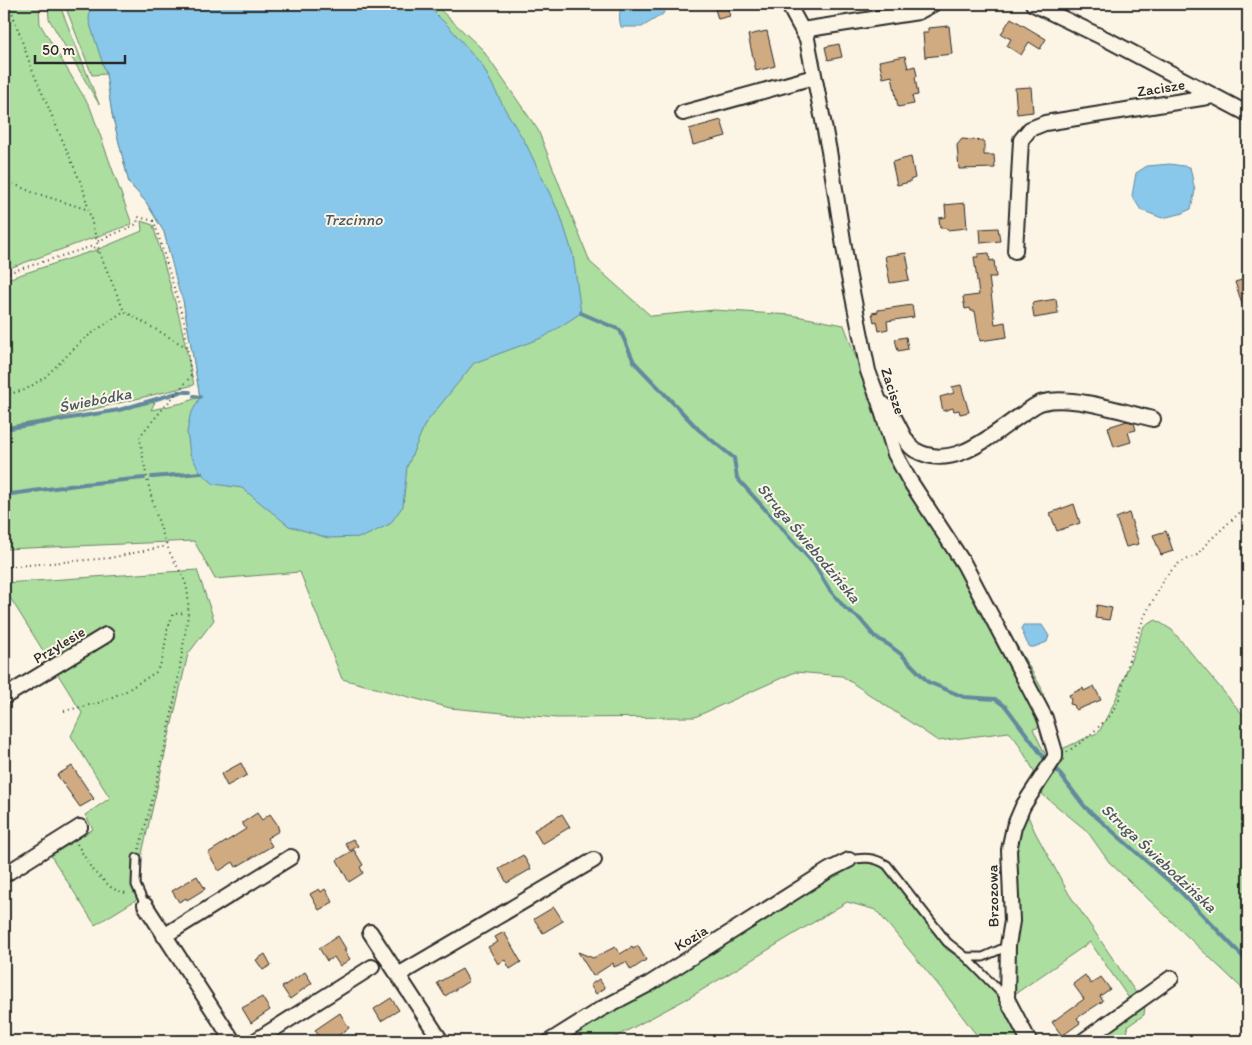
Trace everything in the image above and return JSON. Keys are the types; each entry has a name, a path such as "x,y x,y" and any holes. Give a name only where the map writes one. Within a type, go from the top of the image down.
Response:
{"street":[{"name":"Zacisze","path":"788,4 807,39 829,152 848,272 868,371 880,401 895,454 973,581 1044,718 1051,735 1055,757"},
{"path":"802,30 918,12 933,4"},
{"name":"Zacisze","path":"1034,4 1110,41 1248,114"},
{"path":"683,114 814,77"},
{"name":"Zacisze","path":"1015,250 1021,140 1030,129 1045,122 1214,96"},
{"path":"880,401 891,410 913,449 930,456 958,455 976,447 1042,402 1061,400 1153,419"},
{"name":"Przylesie","path":"4,698 106,635"},
{"name":"Brzozowa","path":"1006,998 1008,945 1012,921 1009,850 1014,828 1023,806 1055,757"},
{"path":"4,875 75,831"},
{"path":"164,936 291,857"},
{"path":"398,975 594,860"},
{"name":"Kozia","path":"550,1041 601,1009 648,984 829,870 849,860"},
{"path":"143,901 233,1041"},
{"path":"370,932 442,1041"},
{"path":"256,1041 372,967"},
{"path":"1083,1041 1171,978"},
{"path":"1006,998 1029,1041"}],"lane":[{"path":"849,860 863,857 877,859 887,865 947,942 966,957 1006,998"},
{"path":"137,858 136,885 143,901"},
{"path":"966,957 983,957 1008,945"}],"path":[{"path":"9,4 31,67 83,188 100,254 124,311 188,348"},
{"path":"4,180 32,192 89,210"},
{"path":"98,241 137,224 138,217 154,221 182,312 190,376 140,438 149,485 167,546 185,582 188,597 174,705 137,858"},
{"path":"4,274 93,246 100,254"},
{"path":"4,395 25,390 45,377 84,339 124,311"},
{"path":"1055,757 1064,754 1087,738 1110,716 1119,698 1129,659 1144,618 1166,576 1179,564 1198,554 1208,542 1248,505"},
{"path":"4,567 110,558 167,546"},
{"path":"64,711 98,703 126,691 156,672 162,661 168,628 174,614 187,613"},
{"path":"75,831 93,871 113,889 143,901"}],"green space":[{"path":"4,4 39,4 40,24 90,107 132,224 4,270"},
{"path":"48,4 61,4 62,11 99,104 49,19"},
{"path":"66,4 101,4 146,150 171,259 164,232 146,202 129,183 112,114 106,74 92,75"},
{"path":"384,4 434,4 482,49 538,130 590,262 651,316 714,310 791,315 844,325 893,459 996,610 1041,687 1052,724 1033,729 1046,756 1037,776 1016,740 1009,732 938,741 842,676 795,672 695,717 556,718 450,708 342,679 300,572 215,579 194,541 4,549 4,428 155,402 151,410 200,397 183,300"},
{"path":"141,221 153,225 179,316 194,385 53,419 4,427 4,280 99,249 142,231"},
{"path":"197,570 214,620 188,654 138,871 144,895 95,925 51,856 93,829 85,815 110,798 71,736 82,713 4,588 4,583"},
{"path":"1156,620 1172,630 1244,716 1248,718 1248,994 1109,862 1087,831 1042,794 1062,749 1099,732 1115,701 1144,626"},
{"path":"1027,814 1069,894 1145,1006 1144,1015 1128,1026 1128,1041 1104,1041 1100,1035 1137,1010 1090,942 1012,996 1011,852 1019,825"},
{"path":"862,862 883,868 895,880 946,949 961,959 986,981 1005,1003 1026,1041 981,1041 940,987 876,910 847,902 692,996 608,1041 558,1041 604,1013 678,974 850,863"}],"water":[{"name":"Trzcinno","path":"90,4 426,4 451,29 482,65 526,144 561,217 573,255 581,313 544,337 474,363 425,424 407,467 403,506 390,524 363,537 328,538 289,526 242,488 214,484 201,473 190,454 187,432 190,416 200,397 183,300 164,232 146,202 129,183 112,114 106,74 89,21"},
{"path":"624,4 667,4 663,14 642,27 621,27 619,15"},
{"path":"1170,164 1190,167 1195,191 1191,209 1180,214 1162,218 1141,210 1132,196 1136,173 1147,166"},
{"path":"1023,625 1042,625 1049,636 1047,642 1030,647 1021,629"}],"building":[{"path":"727,6 730,16 718,19 715,9"},
{"path":"1011,18 1046,39 1040,49 1029,42 1021,55 1007,46 1011,39 1001,34"},
{"path":"949,26 952,54 925,57 923,33 928,33 928,28"},
{"path":"767,31 775,66 756,71 748,35"},
{"path":"839,44 842,57 828,60 825,47"},
{"path":"905,56 908,68 915,66 918,95 912,96 914,104 898,107 892,76 883,78 879,61"},
{"path":"1031,87 1033,112 1017,114 1015,88"},
{"path":"721,120 726,136 693,145 689,129"},
{"path":"962,139 984,141 984,155 994,155 995,168 959,169 957,145"},
{"path":"911,157 915,178 910,180 910,182 897,185 892,162"},
{"path":"965,203 967,228 947,230 946,228 940,228 939,218 946,217 945,205"},
{"path":"998,228 1000,241 981,243 980,229"},
{"path":"906,253 909,280 890,283 885,256"},
{"path":"989,253 990,261 994,260 996,277 989,277 995,324 1005,322 1007,337 980,341 975,311 971,311 970,308 965,309 963,297 979,295 974,257 978,257 978,254"},
{"path":"1248,278 1248,315 1246,316 1235,282"},
{"path":"1056,299 1058,314 1034,318 1032,303"},
{"path":"912,305 914,317 887,321 888,329 879,331 877,321 874,322 872,313 878,312 878,310"},
{"path":"906,337 908,349 898,351 895,339"},
{"path":"961,385 969,412 960,414 959,410 954,411 953,408 943,411 940,397 954,393 952,387"},
{"path":"1127,421 1134,423 1136,430 1128,432 1131,442 1114,447 1108,427"},
{"path":"1074,504 1080,523 1057,531 1050,513"},
{"path":"1129,513 1139,544 1126,547 1116,518"},
{"path":"1166,531 1173,551 1161,555 1153,535"},
{"path":"1097,605 1112,608 1109,620 1095,618"},
{"path":"1094,686 1101,700 1076,710 1074,705 1070,704 1069,695 1083,688 1084,691"},
{"path":"241,763 247,775 227,786 221,774"},
{"path":"72,766 94,799 80,807 57,775"},
{"path":"257,813 262,820 270,814 277,824 279,831 267,838 272,846 236,867 233,862 219,871 208,853 246,829 242,823"},
{"path":"562,814 570,827 542,844 534,830"},
{"path":"353,839 358,846 350,851 345,843"},
{"path":"354,850 363,865 360,867 363,873 349,882 337,860"},
{"path":"523,855 531,869 507,883 499,869"},
{"path":"197,876 205,889 187,900 186,898 179,902 172,891"},
{"path":"319,889 321,892 325,889 333,902 319,910 310,894"},
{"path":"554,907 563,921 543,933 534,919"},
{"path":"504,932 521,962 510,969 505,960 498,964 488,947 498,942 495,937"},
{"path":"338,936 350,959 340,966 334,957 327,961 319,948"},
{"path":"638,946 646,960 631,970 626,962 614,967 613,963 593,976 578,952 593,958 615,947 620,954 632,947 633,949"},
{"path":"265,954 271,965 263,970 256,960"},
{"path":"462,969 469,981 445,996 437,983"},
{"path":"305,972 312,983 290,999 282,987"},
{"path":"1085,975 1091,984 1101,977 1110,989 1100,996 1103,1001 1077,1018 1080,1023 1062,1036 1052,1022 1084,999 1073,984"},
{"path":"599,979 605,988 596,994 590,985"},
{"path":"262,997 270,1010 251,1023 242,1008"},
{"path":"391,998 399,1010 381,1021 374,1009"},
{"path":"340,1013 349,1028 330,1041 322,1041 315,1030"}],"waterway":[{"name":"Struga Świebodzińska","path":"581,313 620,330 634,362 699,430 734,458 737,478 814,564 829,589 845,608 860,619 875,637 902,655 928,682 964,697 995,699 1006,707 1045,759"},
{"name":"Świebódka","path":"4,429 119,410 180,392 190,392"},
{"name":"Świebódka","path":"194,396 200,397"},
{"path":"152,477 201,473"},
{"path":"4,495 144,478"},
{"name":"Struga Świebodzińska","path":"1056,769 1085,807 1178,889 1248,962"}]}
